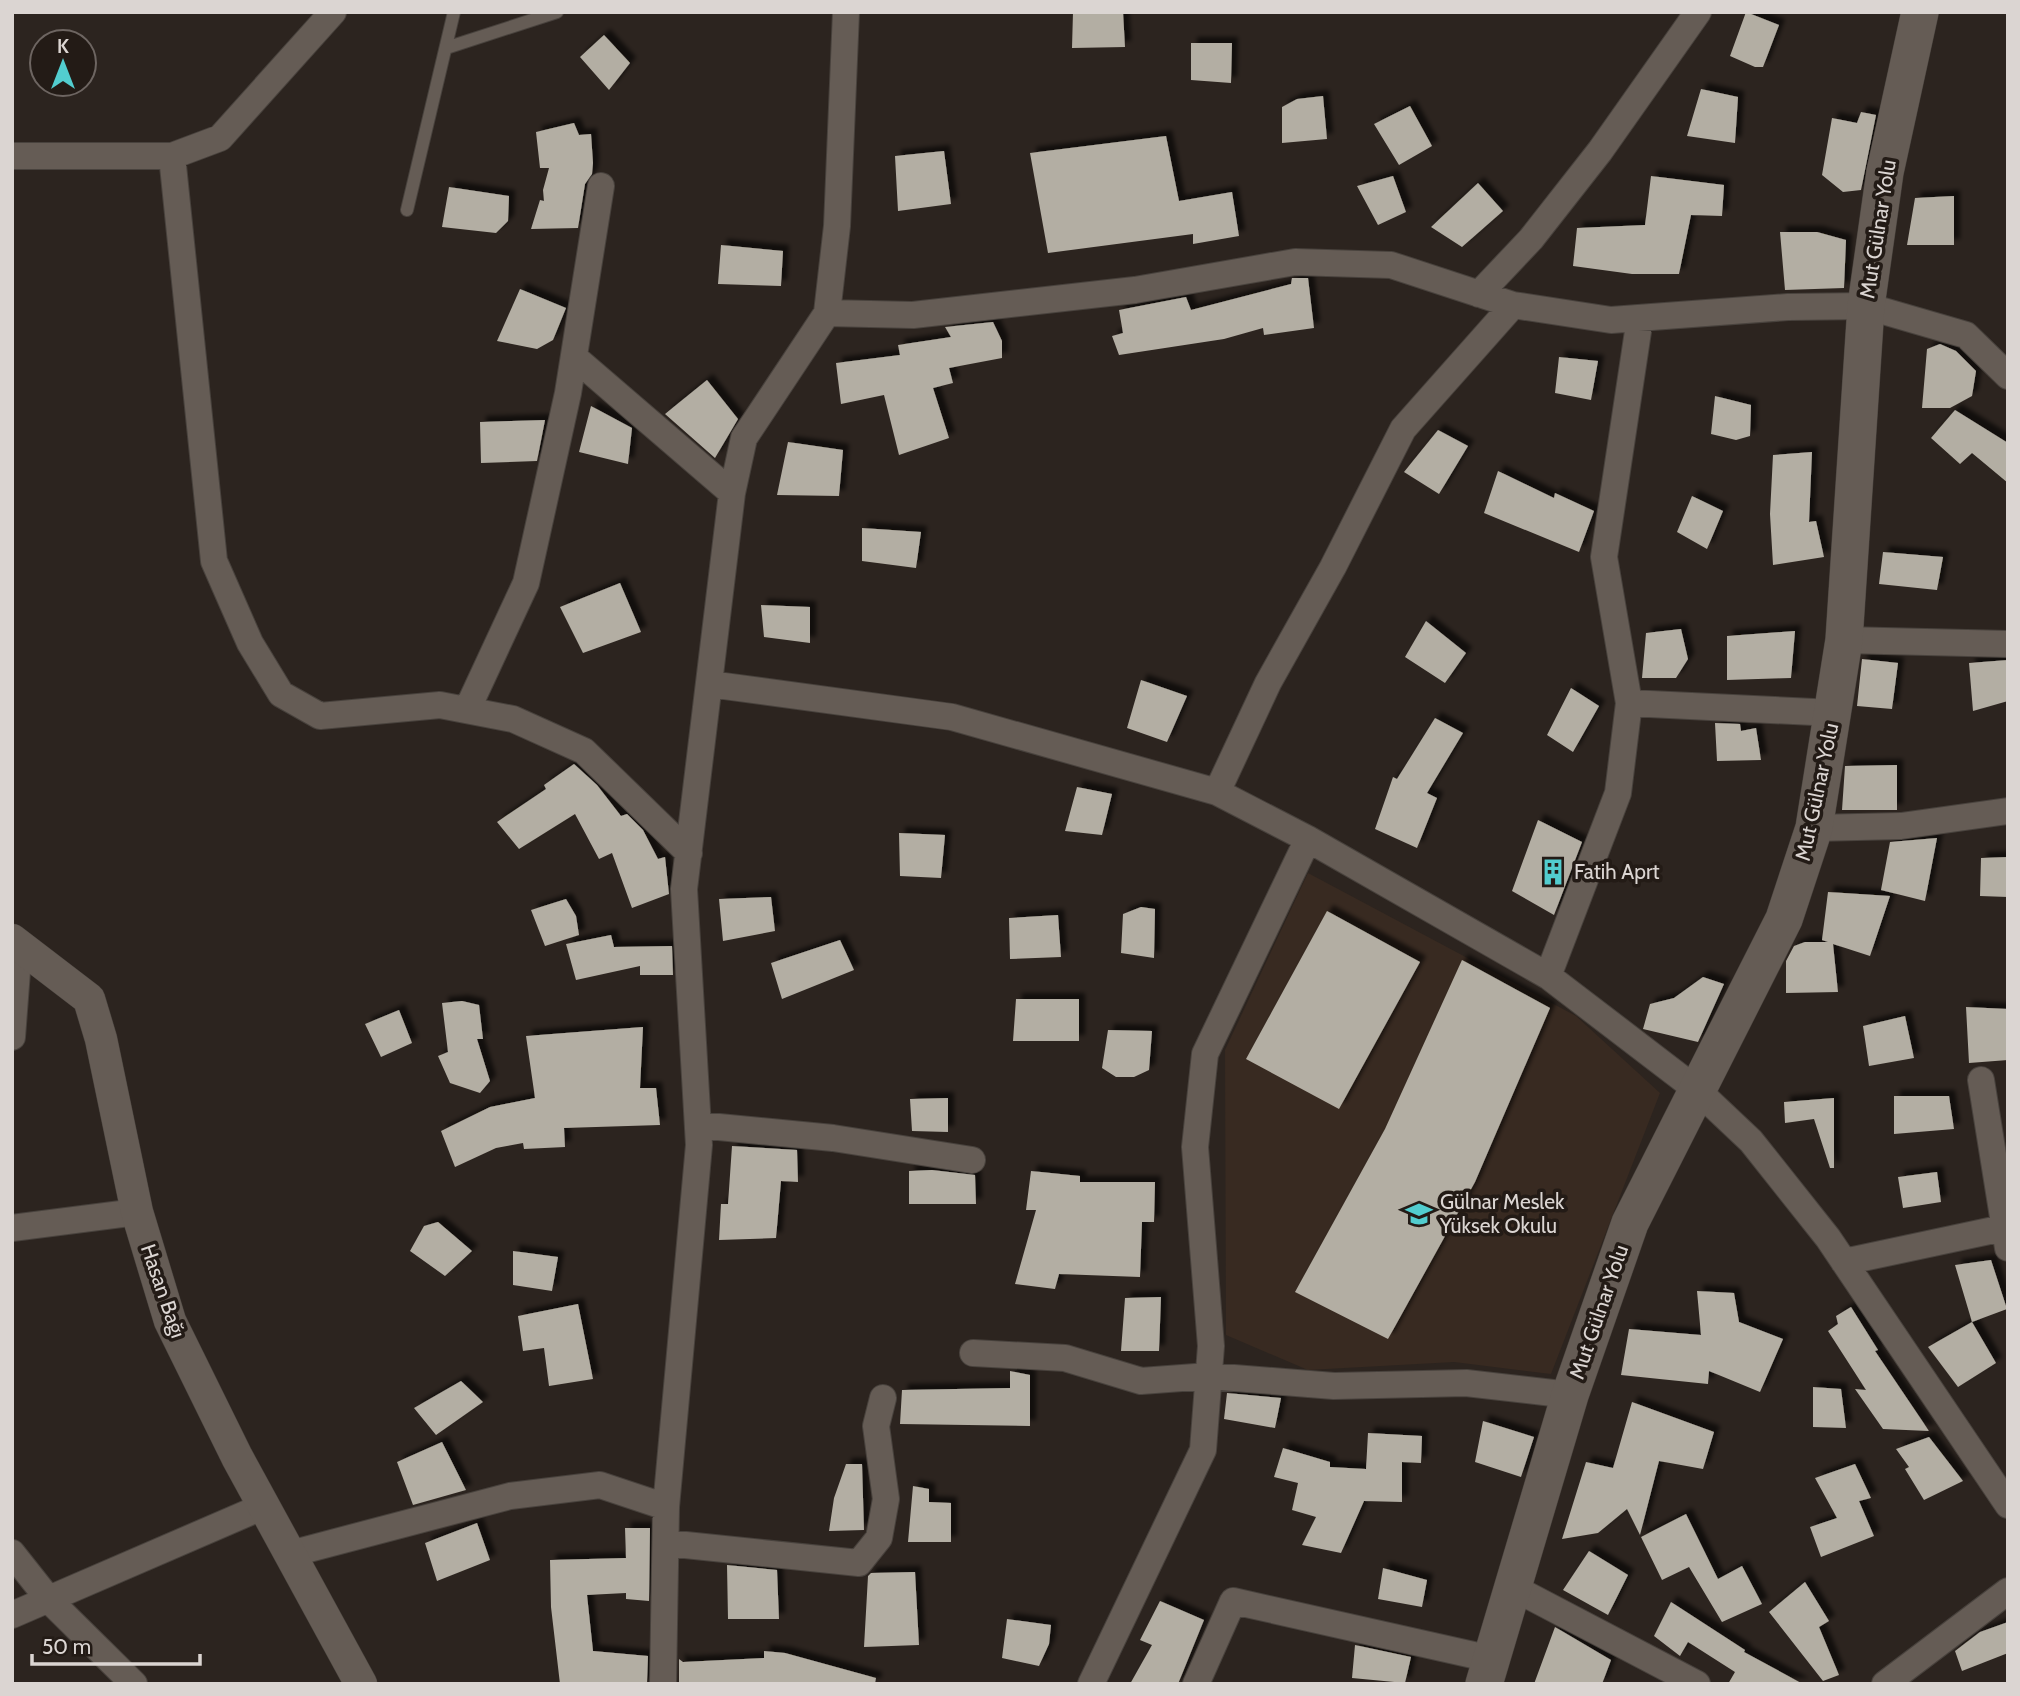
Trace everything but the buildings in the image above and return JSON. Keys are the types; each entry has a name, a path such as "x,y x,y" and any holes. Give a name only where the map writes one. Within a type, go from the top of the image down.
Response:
{"main road":[{"name":"Mut Gülnar Yolu","path":"1488,1672 1570,1395 1630,1223 1784,919 1814,828 1844,640 1866,306 1885,172 1920,12"}],"street":[{"path":"12,156 172,156 220,138 333,12"},
{"path":"663,1684 666,1507 699,1146 684,889 732,493 744,438 827,313 837,226 846,12"},
{"path":"1479,294 1531,239 1600,151 1698,12"},
{"path":"172,156 214,561 250,643 281,694 320,716 440,705 513,719 584,751 689,853"},
{"path":"467,710 526,583 574,357 601,186"},
{"path":"827,313 926,313 1135,290 1296,262 1391,265 1513,305 1611,320 1788,307 1866,306 1966,335 2008,376"},
{"path":"1217,792 1268,683 1333,566 1403,429 1513,305"},
{"path":"1548,976 1618,793 1629,703 1604,557 1640,318"},
{"path":"574,357 732,493"},
{"path":"1844,640 2008,644"},
{"path":"709,684 952,717 1217,792 1308,839 1548,976 1697,1090 1751,1141 1844,1262 2008,1505"},
{"path":"1629,703 1834,713"},
{"path":"1814,828 1901,826 2008,811"},
{"path":"1091,1684 1203,1450 1211,1346 1195,1147 1205,1055 1308,839"},
{"path":"12,1037 16,942"},
{"name":"Hasan Bağı","path":"16,942 89,999 101,1039 136,1212 170,1321 264,1506 361,1684"},
{"path":"1844,1262 2006,1235 1981,1080"},
{"path":"698,1125 832,1138 972,1160"},
{"path":"12,1228 136,1212"},
{"path":"973,1353 1065,1358 1141,1381 1209,1376 1334,1386 1466,1383 1570,1395"},
{"path":"666,1543 859,1563 879,1538 886,1499 876,1426 883,1398"},
{"path":"290,1554 510,1496 600,1485 666,1507"},
{"path":"12,1615 50,1601 264,1506"},
{"path":"12,1553 50,1601 134,1684"},
{"path":"1512,1587 1697,1684"},
{"path":"1885,1684 2008,1591"},
{"path":"1196,1684 1233,1601 1488,1672"}],"lane":[{"path":"407,210 454,12"},
{"path":"446,48 558,12"}],"shaded area":[{"name":"Gülnar Meslek Yüksek Okulu","path":"1308,873 1576,1016 1660,1093 1551,1374 1454,1362 1308,1370 1226,1335 1225,1050"}],"place":[{"name":"Fatih Aprt","path":"1553,872"},
{"name":"Gülnar Meslek Yüksek Okulu","path":"1419,1214"}]}
